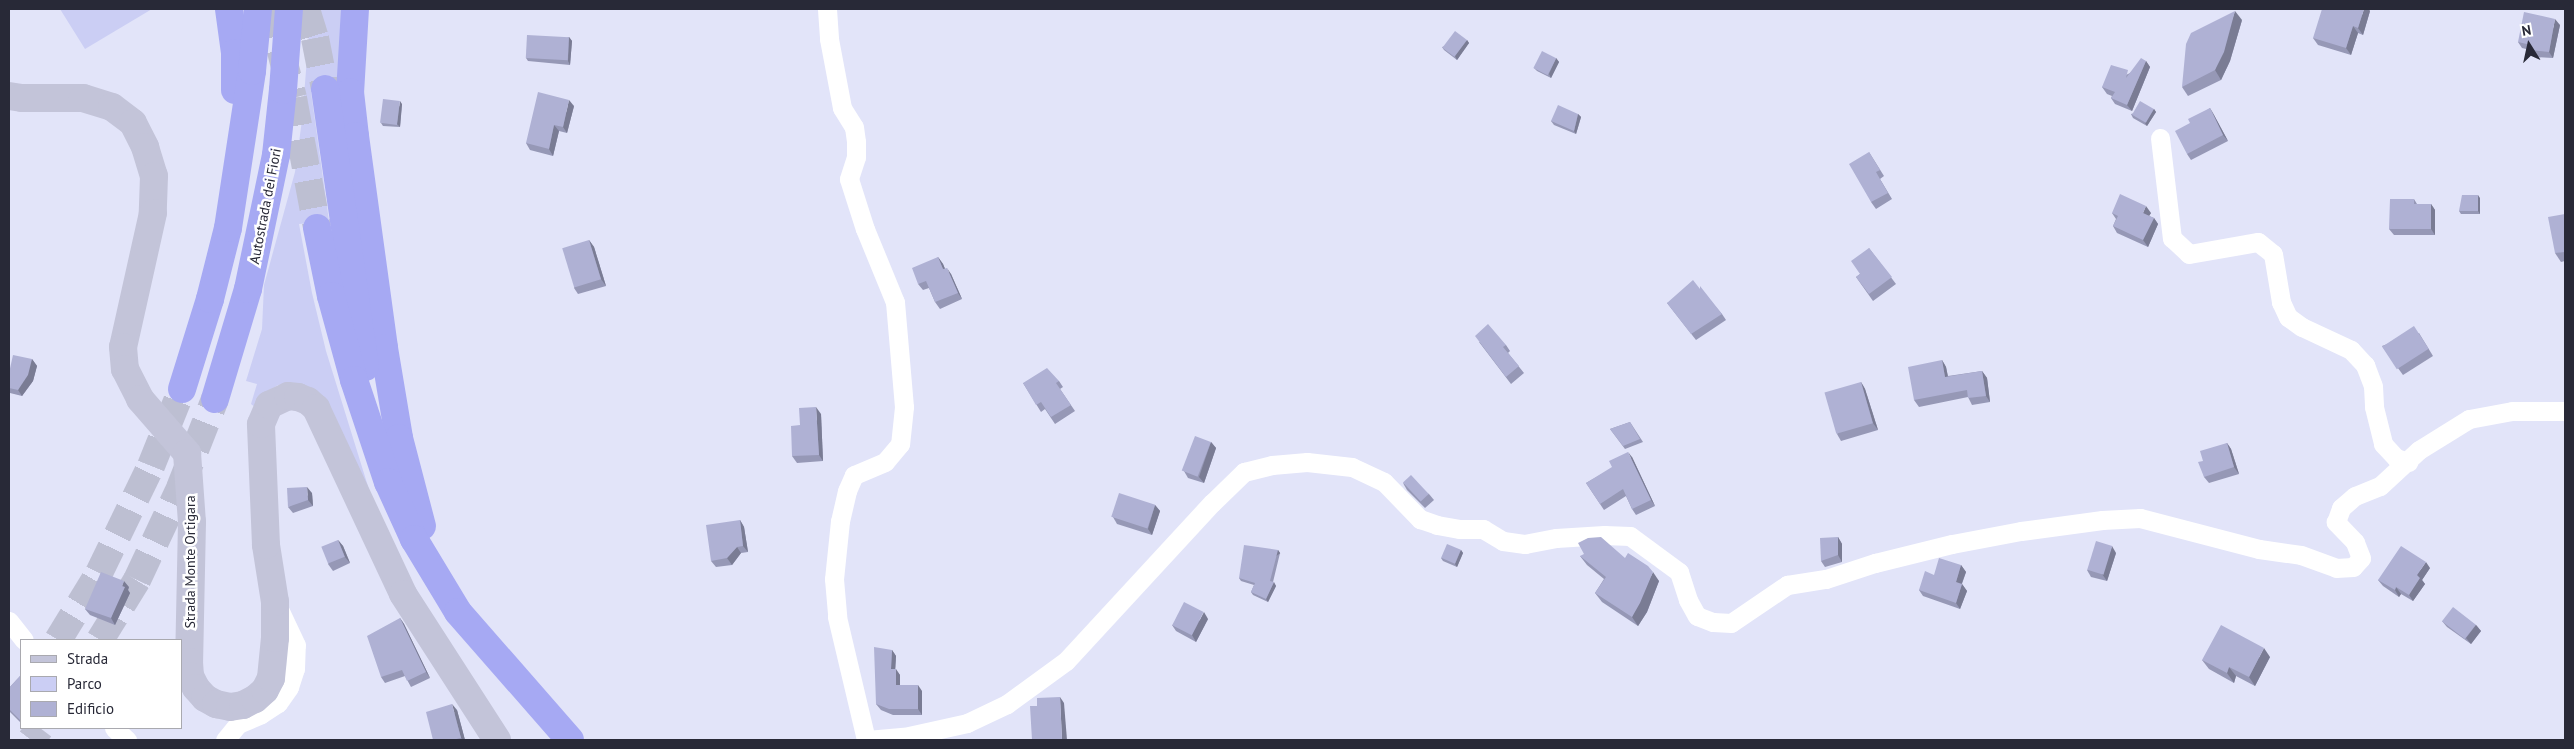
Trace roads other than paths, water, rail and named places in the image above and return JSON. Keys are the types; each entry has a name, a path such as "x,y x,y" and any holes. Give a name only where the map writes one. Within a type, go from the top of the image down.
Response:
{"highway":[{"path":"229,9 235,53 239,169"},
{"path":"182,389 210,299 228,228 239,169 258,9"},
{"name":"Autostrada dei Fiori","path":"215,399 248,289 276,155 284,90 289,9"},
{"path":"355,9 350,92 382,338 399,438 436,578"},
{"path":"325,89 361,345 379,452"},
{"path":"317,228 341,339 398,507 436,578 458,612 570,740"}],"main road":[{"name":"Strada Monte Ortigara","path":"9,96 22,98 83,98 112,107 133,123 145,147 154,176 153,213 123,347 125,369 140,398 187,453 192,522 189,662 190,676 196,688 205,698 216,704 230,707 243,705 255,699 265,690 271,678 274,656 275,602 266,545 261,424 266,409 278,399 288,396 298,397 308,401 316,408 404,594 497,740"}],"street":[{"path":"827,9 829,39 842,108 854,127 856,142 856,157 849,179 865,229 896,302 904,408 900,444 885,462 854,475 840,521 834,579 837,617 866,740 904,738 967,722 1007,704 1066,661 1212,503 1244,472 1272,465 1307,462 1352,467 1384,482 1420,519 1458,529 1483,529 1503,541 1525,544 1556,538 1604,535 1630,536 1679,572 1688,600 1697,616 1714,622 1731,623 1787,585 1826,579 1875,563 1952,544 2021,531 2102,520 2140,518 2259,549 2301,555 2336,568 2353,567 2361,558 2355,542 2336,522 2341,508 2355,496 2380,486 2420,450 2469,419 2512,411 2565,411"},
{"path":"2160,138 2172,238 2189,254 2258,242 2273,254 2281,302 2288,318 2302,328 2351,350 2365,365 2373,386 2374,408 2382,444 2396,458 2408,462"},
{"path":"225,740 238,724 261,714 278,703 289,687 295,670 296,645 275,602"},
{"path":"9,621 23,639"},
{"path":"115,729 127,740"}],"tunnel":[{"path":"270,9 293,98 317,228"},
{"path":"306,9 315,38 325,89"},
{"path":"59,639 99,573 151,466 182,389"},
{"path":"101,639 137,580 180,488 215,399"},
{"path":"31,740 39,729"}]}
